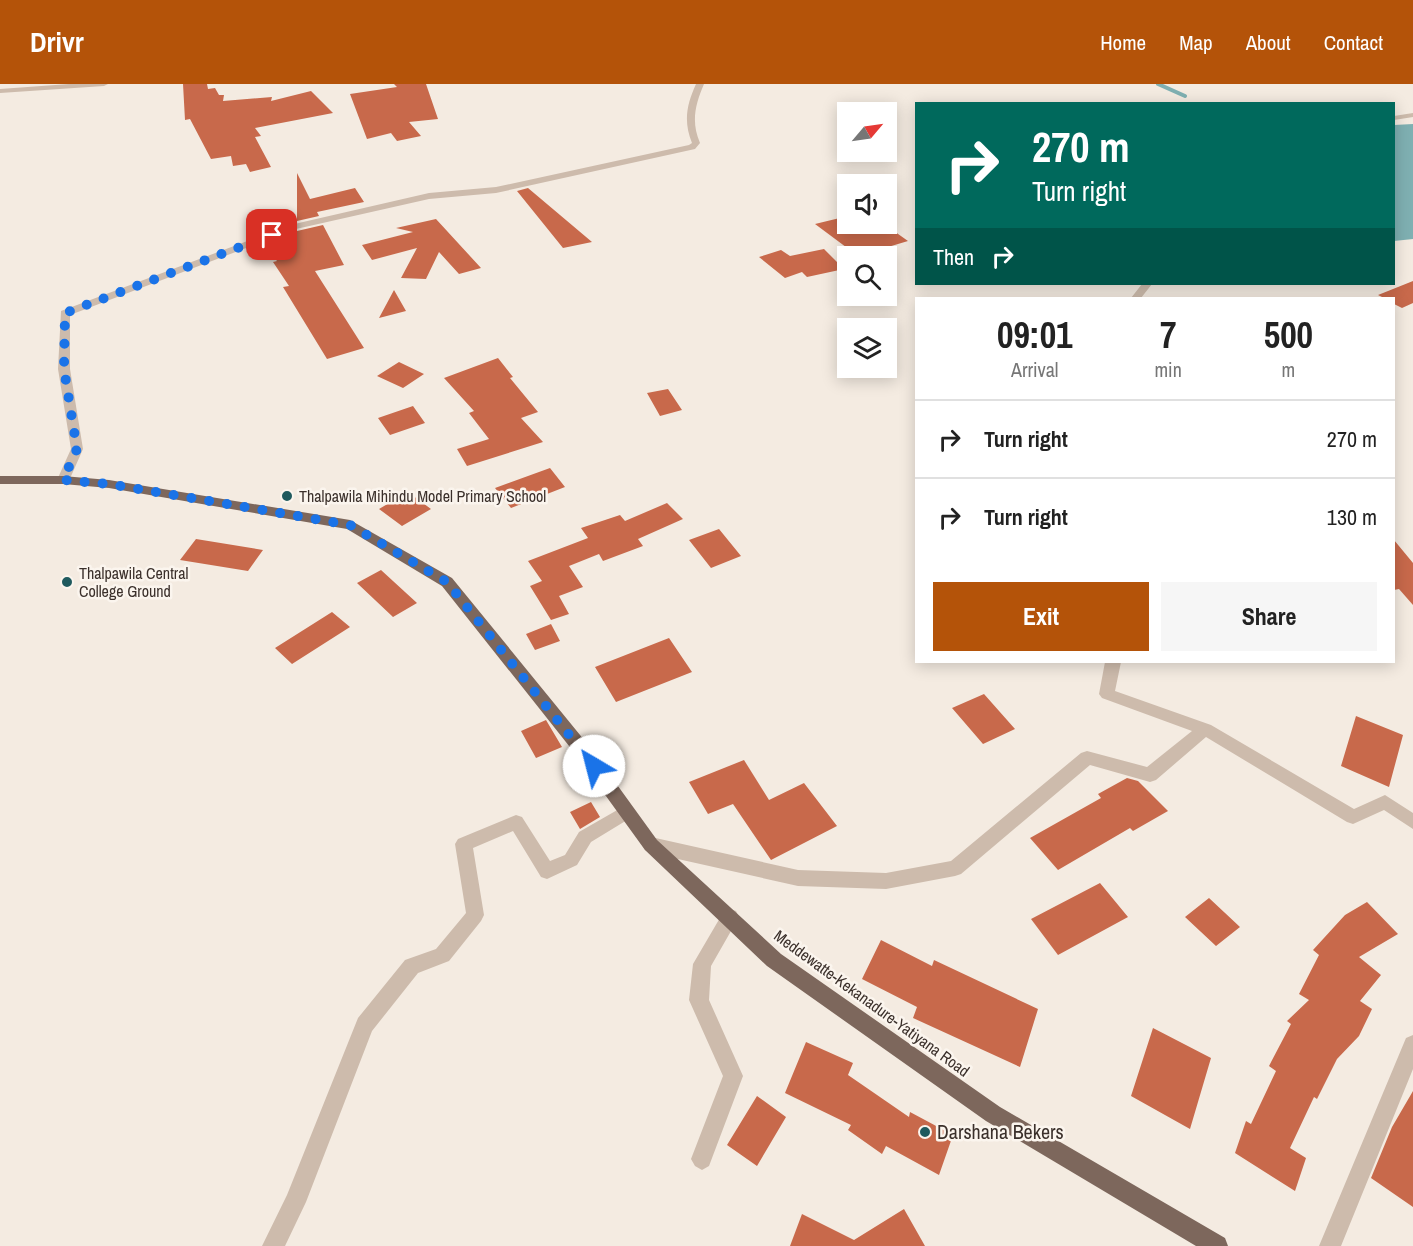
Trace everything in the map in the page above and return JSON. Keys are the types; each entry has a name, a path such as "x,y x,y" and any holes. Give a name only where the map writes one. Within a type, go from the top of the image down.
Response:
{"main road":[{"name":"Meddewatte-Kekanadure-Yatiyana Road","path":"0,480 63,480 109,484 350,525 447,582 576,742 651,845 774,960 993,1114 1217,1246"}],"street":[{"path":"0,91 104,84"},
{"path":"63,480 77,449 64,369 65,313 292,227 429,195 496,190 692,147 696,142 690,130 692,105 700,84"},
{"path":"1395,118 1413,115"},
{"path":"1137,297 1146,285"},
{"path":"1112,663 1107,694 1205,729 1353,817 1385,802 1413,822"},
{"path":"651,845 798,878 886,881 955,868 1087,758 1150,775 1205,729"},
{"path":"273,1246 295,1202 365,1025 412,966 442,955 475,915 464,844 516,822 547,871 571,860 585,837 627,812"},
{"path":"702,1158 733,1076 699,1000 702,964 730,917"},
{"path":"1330,1246 1413,1045"}],"water":[{"path":"1413,124 1413,239 1395,241 1395,125"}],"building":[{"path":"183,84 207,84 208,89 215,88 219,95 224,95 223,101 272,97 271,101 311,91 333,113 255,128 261,136 255,137 271,167 250,172 246,164 233,166 231,156 211,159 190,119 185,120"},
{"path":"394,84 426,84 438,119 409,122 421,136 397,141 391,133 367,139 350,94 397,87"},
{"path":"297,173 310,199 355,188 364,202 317,212 319,216 297,221"},
{"path":"528,188 592,242 563,248 517,191"},
{"path":"436,219 481,268 459,274 439,252 426,279 401,278 417,248 372,260 362,245 413,232 396,228"},
{"path":"837,219 837,234 897,233 908,241 891,246 845,246 815,224"},
{"path":"323,225 344,265 315,271 364,348 327,359 283,287 289,286 273,262 277,261 263,244 297,234 297,231"},
{"path":"824,249 837,262 837,271 807,277 802,272 785,278 759,257 781,250 790,256"},
{"path":"1413,281 1413,303 1402,308 1395,304 1395,297 1378,295"},
{"path":"394,290 406,311 379,318"},
{"path":"498,358 513,377 510,378 538,412 521,418 543,442 467,466 457,449 489,439 469,413 474,411 444,378"},
{"path":"399,362 424,374 403,388 377,376"},
{"path":"668,389 682,410 660,416 647,393"},
{"path":"413,406 425,423 390,435 378,418"},
{"path":"550,468 565,487 511,508 495,488"},
{"path":"408,492 431,509 402,526 379,509"},
{"path":"667,503 683,519 638,539 643,546 603,561 599,554 569,566 583,587 559,596 569,614 551,620 530,586 542,581 528,561 588,538 581,528 620,515 625,521"},
{"path":"719,529 741,556 711,568 689,540"},
{"path":"196,539 263,550 248,571 180,560"},
{"path":"1395,541 1413,563 1413,605 1399,589 1395,590"},
{"path":"381,570 417,603 393,617 357,583"},
{"path":"332,612 350,627 292,664 275,648"},
{"path":"551,624 560,641 535,650 526,634"},
{"path":"669,638 692,672 616,702 595,667"},
{"path":"984,694 1015,729 983,744 952,708"},
{"path":"1356,716 1403,735 1389,787 1341,766"},
{"path":"546,720 562,747 536,758 521,731"},
{"path":"744,760 769,800 804,783 837,826 771,860 733,804 708,814 689,782"},
{"path":"1127,778 1138,781 1168,811 1133,831 1130,828 1058,870 1030,838 1101,798 1098,794"},
{"path":"591,802 600,817 580,829 570,812"},
{"path":"1100,883 1128,917 1058,955 1031,919"},
{"path":"1209,898 1240,927 1216,946 1185,917"},
{"path":"1367,902 1398,934 1359,957 1381,975 1360,1001 1372,1009 1359,1036 1337,1059 1317,1099 1314,1097 1290,1148 1306,1158 1295,1191 1235,1153 1246,1121 1251,1124 1276,1071 1269,1066 1291,1024 1287,1021 1309,1000 1299,994 1319,955 1313,950 1345,915"},
{"path":"881,940 932,966 934,960 1038,1009 1020,1067 913,1018 917,1007 862,979"},
{"path":"1153,1028 1211,1058 1190,1129 1131,1096"},
{"path":"806,1042 853,1063 848,1075 909,1117 910,1112 953,1135 939,1175 886,1146 882,1154 848,1130 851,1125 785,1093"},
{"path":"1413,1091 1413,1207 1371,1178 1392,1127"},
{"path":"757,1096 786,1117 757,1166 727,1145"},
{"path":"904,1209 925,1246 790,1246 802,1214 854,1240"}],"waterway":[{"path":"1158,84 1185,96"}],"place":[{"name":"Thalpawila Mihindu Model Primary School","path":"287,496"},
{"name":"Thalpawila Central College Ground","path":"67,582"},
{"name":"Darshana Bekers","path":"925,1132"}],"route":[{"path":"272,235 65,313 64,369 77,449 63,480 109,484 350,525 447,582 594,766"}]}
